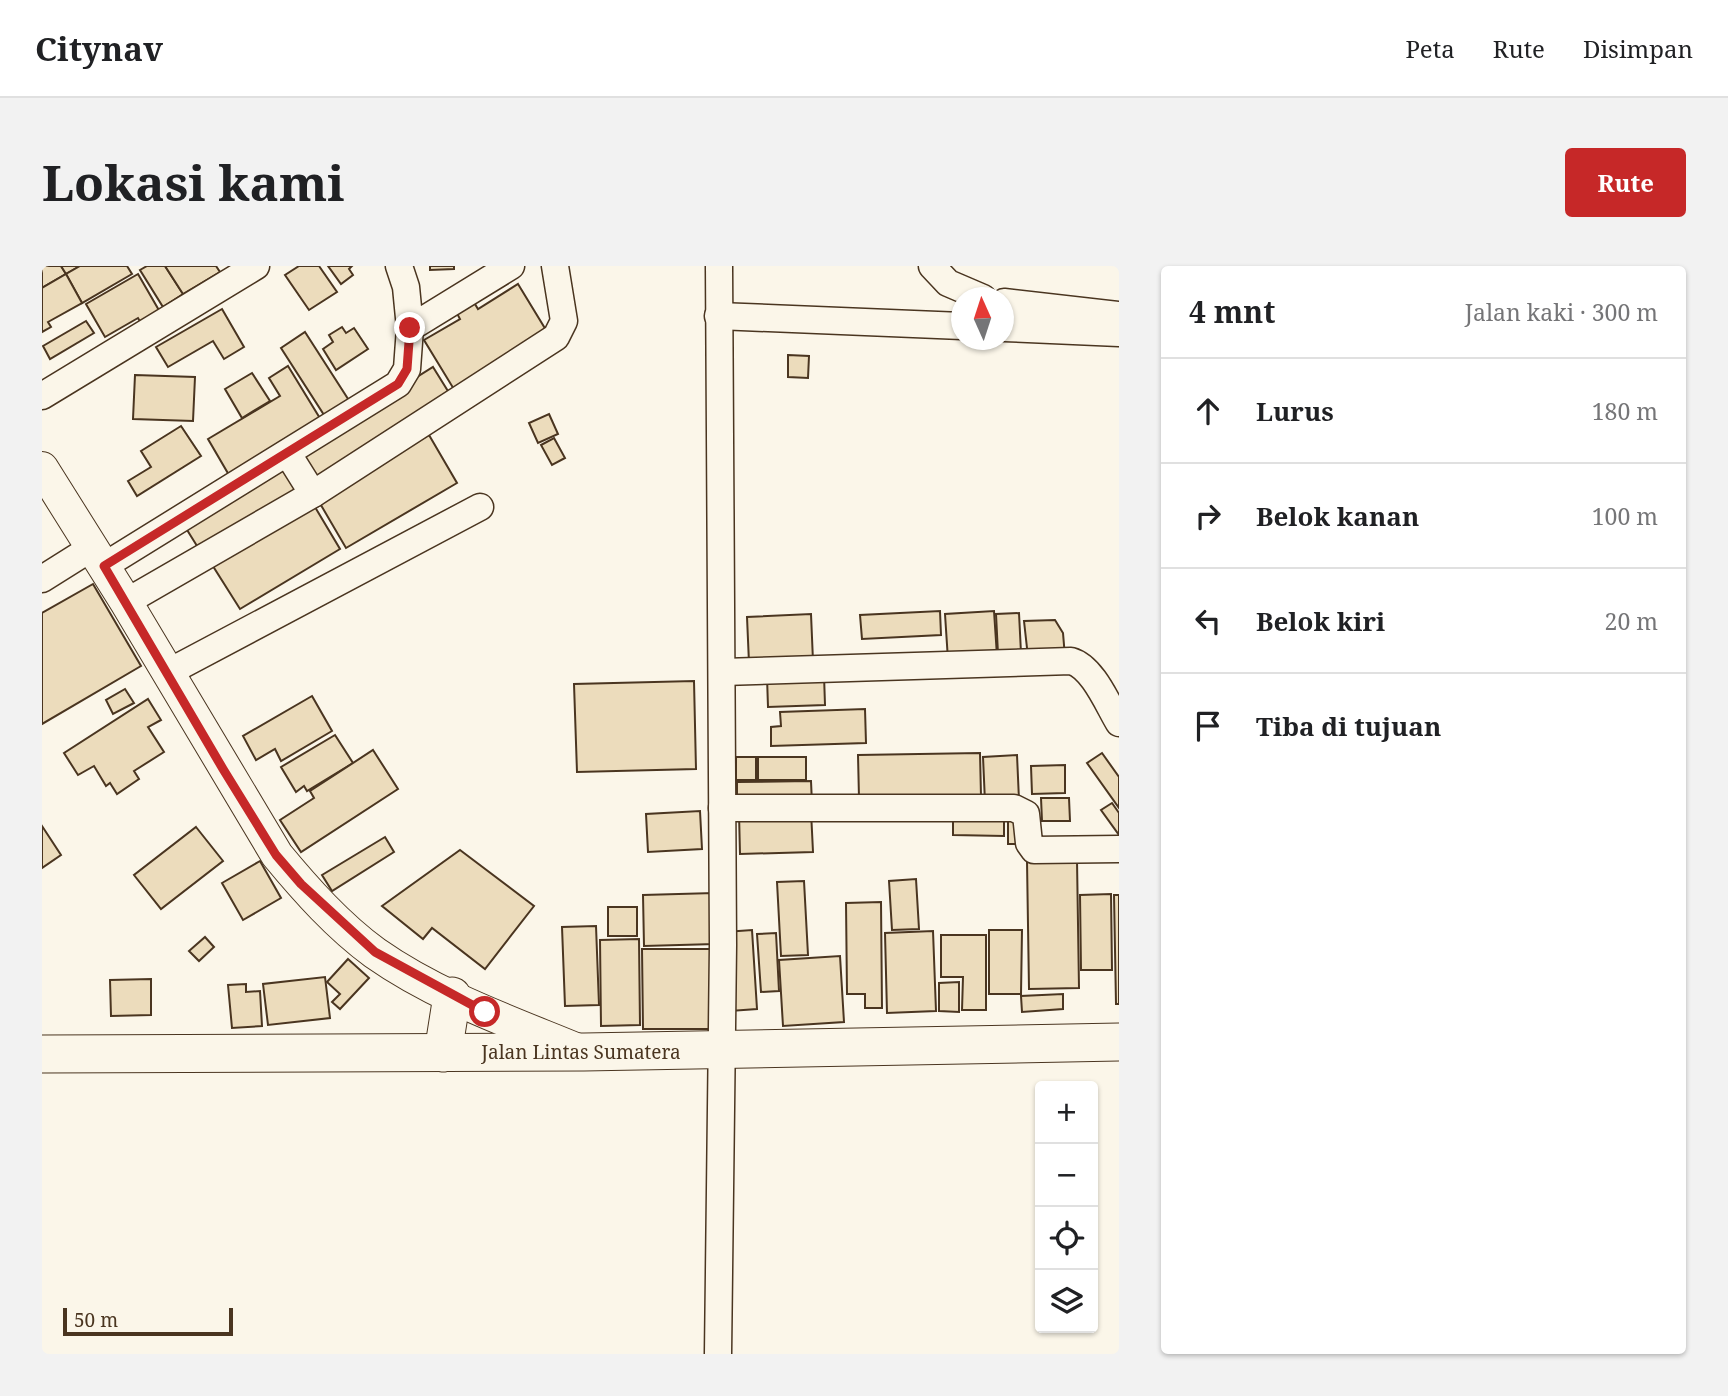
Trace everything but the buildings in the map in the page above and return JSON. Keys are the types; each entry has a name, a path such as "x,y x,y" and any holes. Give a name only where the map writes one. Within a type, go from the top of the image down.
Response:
{"highway":[{"path":"443,1053 452,996"},
{"name":"Jalan Lintas Sumatera","path":"42,1054 721,1051 1119,1042"}],"main road":[{"path":"42,468 126,602 276,855 301,884 375,952 452,996 584,1052"}],"street":[{"path":"42,396 256,266"},
{"path":"42,579 98,556 288,454 398,384 407,369 410,328 406,287 399,266"},
{"path":"410,328 511,266"},
{"path":"126,602 313,494 556,337 564,321 555,266"},
{"path":"718,1354 723,671 719,266"},
{"path":"932,266 948,282 959,287"},
{"path":"1014,303 1119,315"},
{"path":"718,316 951,326"},
{"path":"1014,328 1119,333"},
{"path":"288,454 313,494"},
{"path":"167,673 480,506"},
{"path":"723,671 1071,662 1079,664 1088,673 1119,723"},
{"path":"722,808 1014,808 1026,814 1029,843 1034,850 1119,849"}],"route":[{"path":"410,328 407,369 398,384 104,566 276,855 328,911 375,952 404,971 485,1012"}]}
